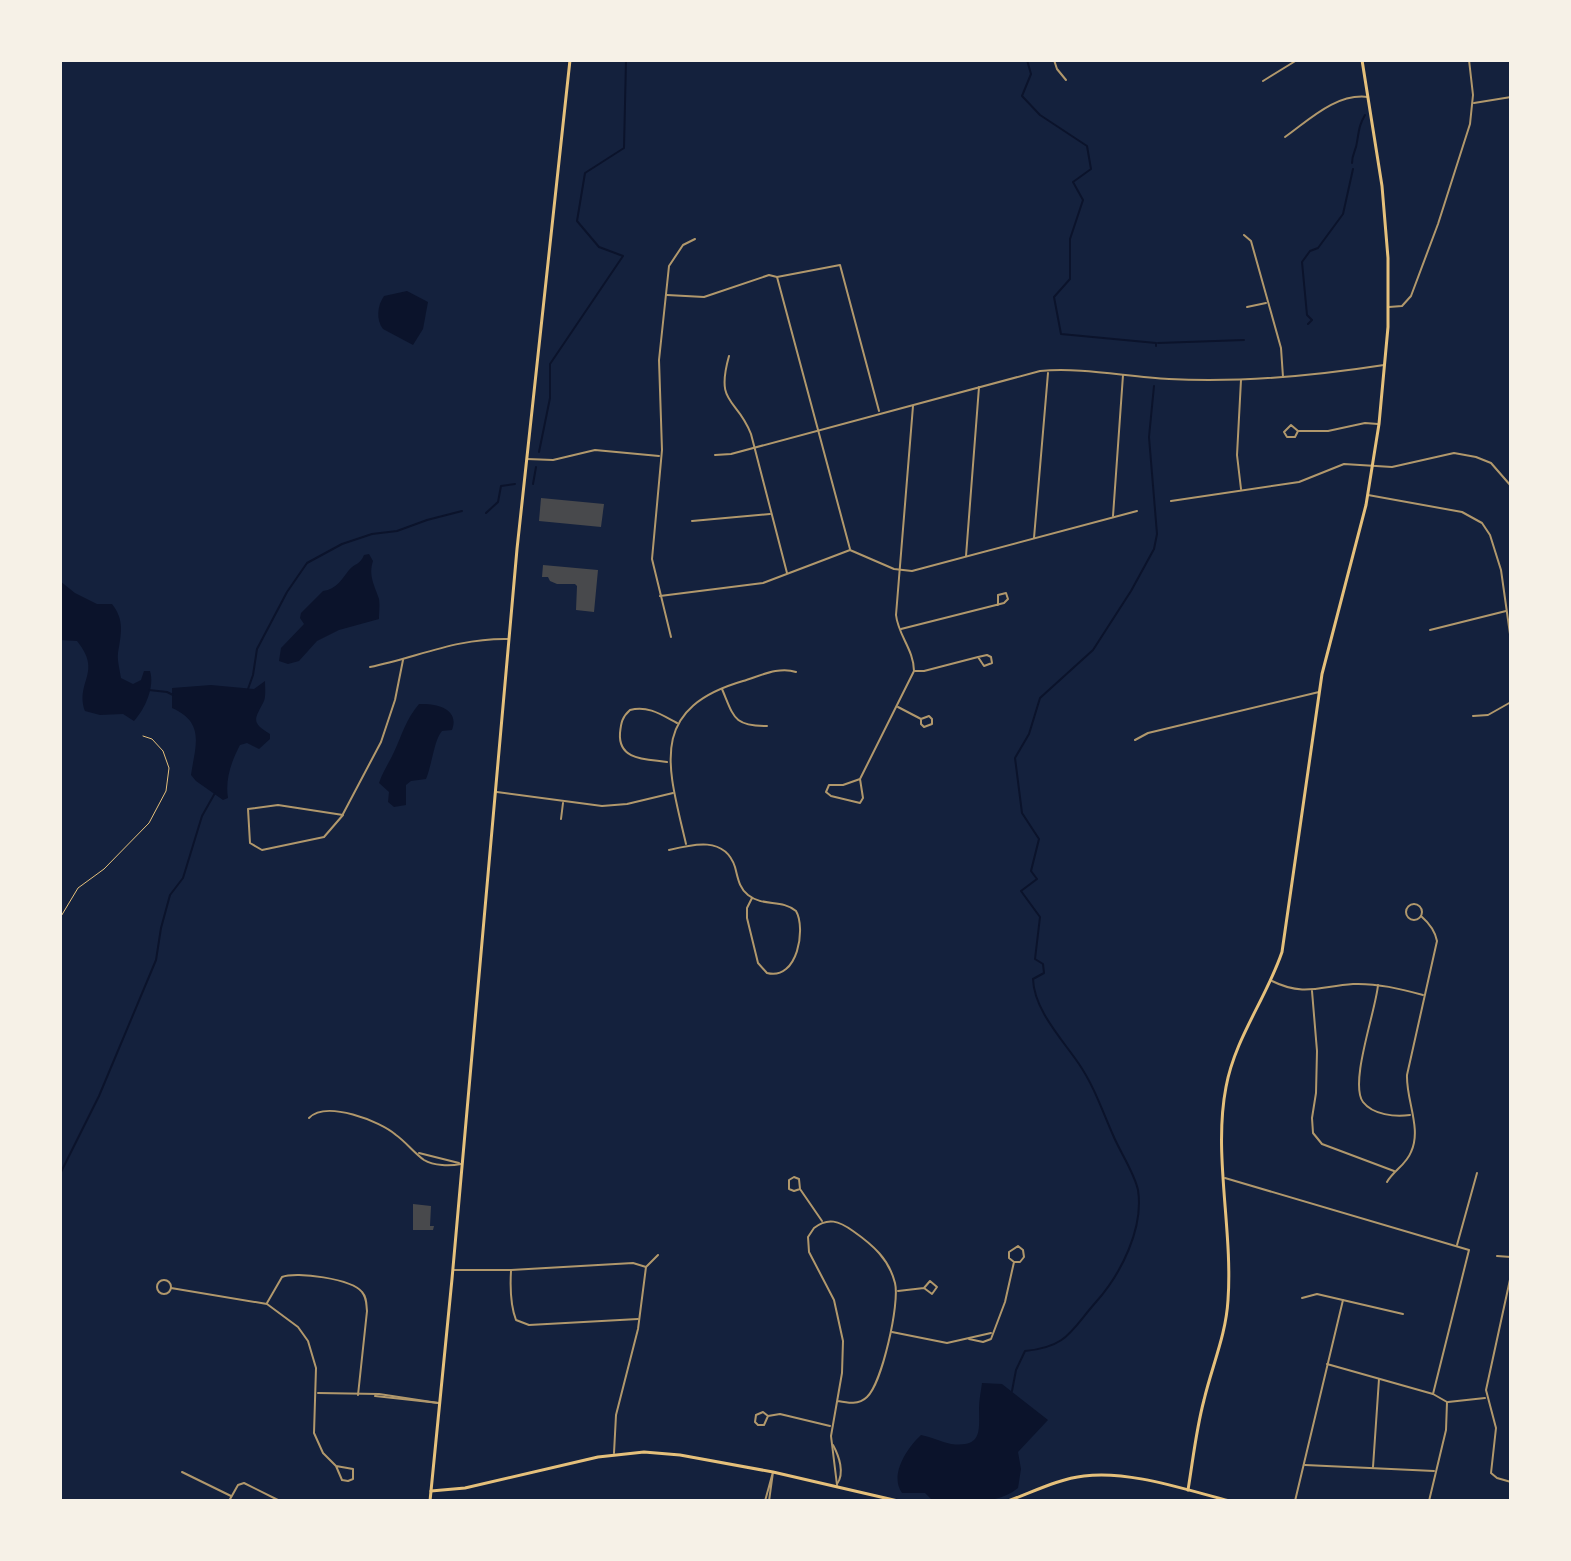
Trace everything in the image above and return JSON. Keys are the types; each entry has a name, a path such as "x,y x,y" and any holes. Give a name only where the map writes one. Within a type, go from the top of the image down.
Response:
{"main road":[{"path":"430,1501 508,639 570,60"},
{"path":"1188,1490 1204,1400 1227,1318 1229,1280 1222,1134 1226,1084 1241,1038 1272,981 1286,933 1319,692 1375,465 1388,307 1383,196 1362,60"},
{"path":"431,1491 471,1487 614,1454 670,1453 837,1485 898,1501"},
{"path":"1008,1501 1068,1480 1106,1475 1230,1501"}],"street":[{"path":"1054,60 1066,80"},
{"path":"1263,81 1297,60"},
{"path":"1388,307 1402,306 1411,296 1447,199 1470,124 1473,104 1469,60"},
{"path":"1285,137 1335,102 1356,96 1369,97"},
{"path":"1473,104 1511,97"},
{"path":"1244,235 1251,241 1281,348 1283,378"},
{"path":"671,637 652,553 661,456 659,360 672,260 683,245 695,239"},
{"path":"666,295 704,297 772,275 777,277 840,265 880,413"},
{"path":"777,277 850,550"},
{"path":"1247,307 1267,303"},
{"path":"729,356 724,376 727,397 749,428 787,574"},
{"path":"715,455 754,448 1048,370 1177,379 1241,379 1283,378 1384,365"},
{"path":"1034,539 1048,370"},
{"path":"1112,517 1123,375"},
{"path":"1241,379 1237,445 1241,491"},
{"path":"966,557 979,387"},
{"path":"860,779 845,785 829,785 826,792 860,803 863,797 860,779 914,671 912,656 896,615 913,405"},
{"path":"1298,431 1328,431 1365,423 1379,424"},
{"path":"526,459 553,460 595,450 661,456"},
{"path":"1171,501 1304,481 1344,464 1392,467 1437,455 1461,453 1491,463 1511,486"},
{"path":"1368,495 1462,512 1479,520 1492,539 1501,570 1511,641"},
{"path":"660,596 747,586 850,550 899,571 912,571 1137,511"},
{"path":"692,521 771,514"},
{"path":"900,630 998,605"},
{"path":"1430,630 1507,611"},
{"path":"370,667 460,642 508,639"},
{"path":"914,671 978,657"},
{"path":"343,815 278,805 248,809 250,843 262,850 324,837 343,815 381,742 395,700 403,660"},
{"path":"686,846 669,762 671,742 678,724 693,705 721,687 782,670 796,672"},
{"path":"721,687 737,721 747,726 767,726"},
{"path":"1135,740 1148,733 1319,692"},
{"path":"1473,716 1488,715 1511,702"},
{"path":"897,706 921,719"},
{"path":"669,762 626,753 620,741 621,722 630,710 642,708 655,711 678,724"},
{"path":"495,792 610,806 674,793"},
{"path":"561,819 563,802"},
{"path":"669,850 702,843 722,849 732,860 740,885 752,898 790,906 799,917 794,958 783,973 767,973 758,963 747,916 752,898"},
{"path":"1387,1182 1410,1155 1415,1142 1407,1075 1434,960 1436,934 1421,916"},
{"path":"1272,981 1290,990 1312,991 1353,984 1378,985 1425,995"},
{"path":"1378,985 1360,1071 1360,1095 1367,1106 1384,1114 1411,1115"},
{"path":"1312,991 1317,1051 1313,1133 1322,1144 1394,1171"},
{"path":"309,1118 325,1110 353,1115 388,1129 423,1160 452,1166 462,1164"},
{"path":"1456,1246 1477,1173"},
{"path":"1225,1178 1469,1250 1433,1394"},
{"path":"800,1189 823,1222"},
{"path":"837,1485 841,1479 841,1467 831,1444 844,1358 840,1320 829,1287 807,1245 811,1231 823,1222 840,1223 875,1248 888,1265 896,1291 891,1331 870,1394 857,1402 838,1401"},
{"path":"1018,1246 1024,1255 1020,1262 1014,1262 1008,1253 1018,1246"},
{"path":"614,1454 616,1415 639,1319 646,1267 658,1255"},
{"path":"1497,1256 1511,1257"},
{"path":"969,1339 987,1342 993,1333 1005,1302 1014,1262"},
{"path":"453,1270 633,1263 646,1267"},
{"path":"511,1270 514,1315 522,1324 639,1319"},
{"path":"267,1304 282,1277 293,1273 360,1289 367,1311 358,1395"},
{"path":"1511,1275 1486,1398 1496,1428 1491,1473 1511,1482"},
{"path":"171,1288 267,1304 293,1322 308,1341 316,1368 314,1433 323,1453 336,1466 342,1480 353,1479 354,1471 350,1467 336,1466"},
{"path":"896,1291 924,1288"},
{"path":"1302,1298 1317,1294 1403,1314"},
{"path":"1295,1501 1343,1300"},
{"path":"891,1331 947,1343 993,1333"},
{"path":"1327,1364 1433,1394 1447,1402 1486,1398"},
{"path":"1373,1469 1379,1379"},
{"path":"316,1393 374,1395 379,1399 439,1403"},
{"path":"1429,1501 1446,1430 1447,1402"},
{"path":"768,1416 783,1415 832,1426"},
{"path":"1303,1465 1436,1472"},
{"path":"182,1472 231,1496"},
{"path":"767,1501 773,1472"},
{"path":"229,1501 241,1483 280,1501"}],"path":[{"path":"60,918 78,888 95,877 149,823 166,791 169,768 163,751 152,739 143,736"}],"water":[{"path":"407,291 428,302 423,329 413,345 383,329 378,317 384,296"},
{"path":"369,554 379,599 379,619 339,630 317,641 299,661 288,664 279,661 281,648 304,624 301,613 323,591 338,584 364,555"},
{"path":"60,581 75,593 97,604 112,604 116,610 121,628 118,656 121,678 133,684 141,680 144,671 150,671 148,698 134,721 123,714 100,715 85,711 83,692 88,661 77,641 60,640"},
{"path":"265,681 265,699 256,720 270,734 270,739 259,749 247,743 240,745 230,771 228,798 223,800 191,775 196,736 190,721 172,708 172,688 211,685 254,689"},
{"path":"419,704 445,709 450,712 454,723 452,730 442,731 439,735 426,779 406,785 406,805 394,807 388,802 389,792 379,783 407,721"},
{"path":"982,1383 1002,1384 1048,1420 1018,1452 1021,1469 1018,1488 999,1498 977,1502 933,1501 925,1493 902,1493 898,1478 901,1462 921,1435 961,1445 977,1436"}],"building":[{"path":"541,498 604,504 601,527 539,521"},
{"path":"543,565 598,570 594,612 576,610 577,586 557,584 548,577 542,577"},
{"path":"413,1204 431,1206 430,1226 434,1226 433,1230 413,1230"}],"waterway":[{"path":"539,452 550,398 550,364 623,256 599,247 577,221 585,173 624,148 626,60"},
{"path":"1027,60 1031,74 1022,96 1040,115 1087,146 1091,169 1073,182 1083,200 1070,239 1070,279 1054,297 1061,334 1156,343 1156,346"},
{"path":"1352,163 1365,115"},
{"path":"1308,324 1312,320 1307,315 1302,262 1310,251 1318,248 1343,214 1353,169"},
{"path":"1158,343 1244,340"},
{"path":"1012,1391 1016,1370 1025,1351 1051,1346 1067,1336 1105,1291 1129,1250 1137,1220 1138,1190 1133,1176 1089,1081 1050,1024 1035,991 1033,979 1044,973 1043,964 1035,959 1040,917 1021,891 1037,879 1031,871 1039,839 1022,813 1015,758 1029,734 1040,698 1093,650 1154,549 1157,534 1149,437 1154,386"},
{"path":"533,484 536,467"},
{"path":"486,513 498,502 501,486 515,484"},
{"path":"248,689 257,649 287,592 307,563 342,544 462,511"},
{"path":"149,690 173,695"},
{"path":"60,1174 99,1096 156,960 170,895 183,878 202,816 215,793"}]}
